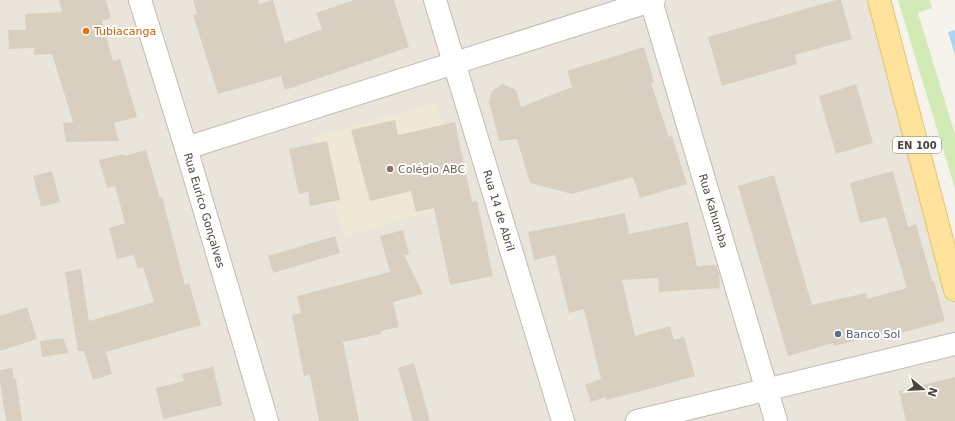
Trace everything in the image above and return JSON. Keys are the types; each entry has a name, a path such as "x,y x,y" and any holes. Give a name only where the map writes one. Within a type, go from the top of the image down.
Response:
{"main road":[{"name":"EN 100","path":"879,0 955,290"}],"street":[{"name":"Rua Eurico Gonçalves","path":"140,0 186,148 267,421"},
{"name":"Rua 14 de Abril","path":"435,0 563,421"},
{"path":"186,148 652,0"},
{"name":"Rua Kahumba","path":"652,0 776,421"},
{"path":"637,421 955,344"}],"shaded area":[{"path":"0,0 879,0 955,290 955,421 0,421"},
{"name":"Colégio ABC","path":"433,103 438,106 465,201 344,237 315,137"}],"green space":[{"path":"898,0 930,0 932,8 918,13 955,134 955,189"}],"water":[{"path":"955,30 955,55 948,32"}],"building":[{"path":"59,0 106,0 111,18 102,21 113,61 120,59 137,117 114,123 119,141 66,142 63,123 73,122 52,54 34,55 34,48 9,49 8,30 26,30 25,14 62,12"},
{"path":"193,0 258,0 259,4 273,0 285,43 322,29 316,13 354,0 394,0 409,47 285,90 281,76 218,94 193,15 197,14"},
{"path":"836,0 841,0 852,39 795,55 797,64 722,86 708,37"},
{"path":"644,47 654,82 651,83 669,137 672,136 687,184 640,198 633,177 572,194 530,183 517,139 499,141 489,101 492,91 503,84 516,90 521,107 572,87 567,71"},
{"path":"856,84 873,143 836,154 819,96"},
{"path":"395,120 398,135 455,122 472,202 477,201 493,276 450,285 434,208 416,212 411,191 370,201 351,130"},
{"path":"327,141 340,200 310,206 308,192 299,194 289,149"},
{"path":"146,150 160,198 162,197 185,285 189,283 201,325 106,352 112,374 93,380 84,351 78,351 65,272 81,269 89,321 154,302 143,267 138,269 134,255 117,259 109,228 125,223 115,186 107,188 99,160 123,154 124,156"},
{"path":"52,171 60,202 41,207 33,176"},
{"path":"893,171 908,227 916,224 945,321 901,333 900,330 834,346 833,343 788,356 738,186 774,175 812,305 866,293 867,299 907,288 886,217 860,223 850,183"},
{"path":"625,213 629,234 688,222 697,266 716,265 719,273 720,288 659,292 658,278 622,280 635,336 670,326 674,340 684,337 695,376 606,400 606,397 591,402 585,385 601,379 584,309 569,313 555,255 534,260 528,232"},
{"path":"403,230 409,254 404,255 423,294 393,302 399,327 381,331 381,334 343,342 359,421 319,421 310,375 304,376 292,315 301,313 297,296 390,272 380,236"},
{"path":"335,236 340,253 273,273 268,256"},
{"path":"27,307 37,339 0,351 0,316"},
{"path":"63,338 69,353 42,357 40,341"},
{"path":"414,363 430,421 413,421 398,368"},
{"path":"213,367 222,405 163,419 156,388 184,381 182,374"},
{"path":"12,368 14,379 16,379 22,421 6,421 0,381 0,370"},
{"path":"955,377 955,421 906,421 899,391"}],"place":[{"name":"Tubiacanga","path":"86,31"},
{"name":"Colégio ABC","path":"390,169"},
{"name":"Banco Sol","path":"838,334"}]}
